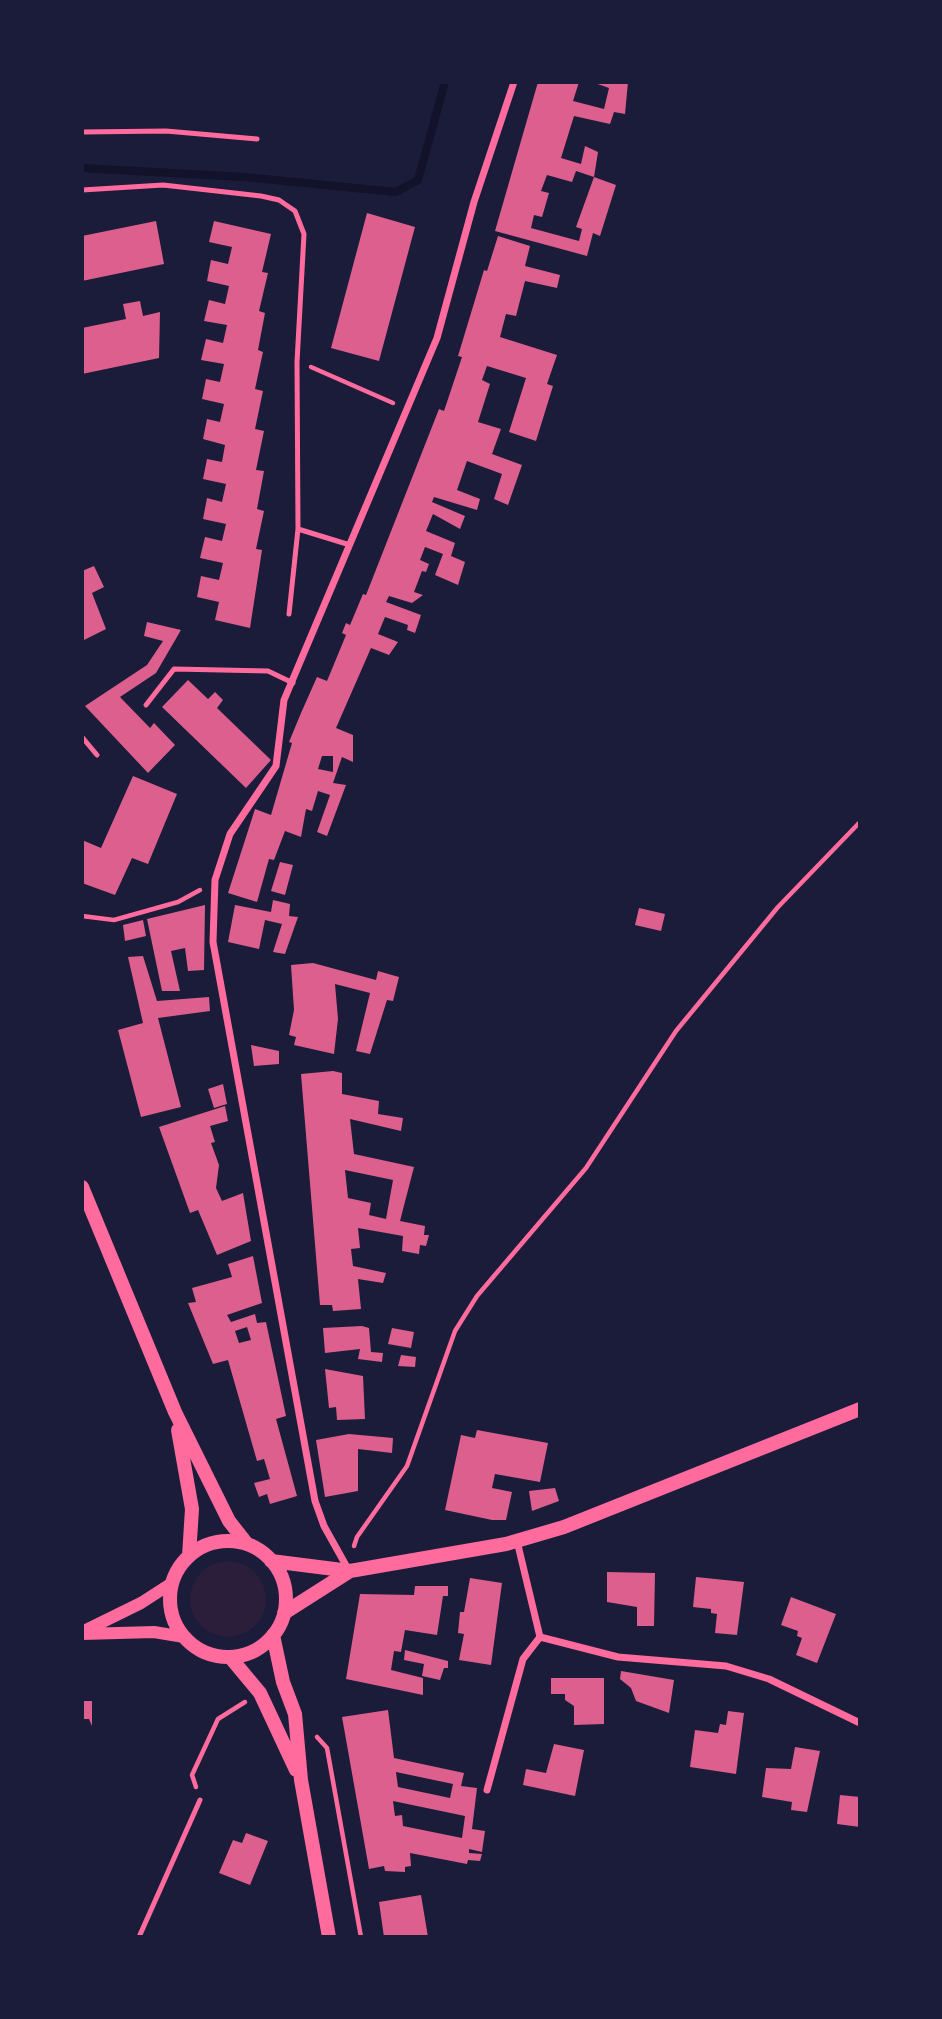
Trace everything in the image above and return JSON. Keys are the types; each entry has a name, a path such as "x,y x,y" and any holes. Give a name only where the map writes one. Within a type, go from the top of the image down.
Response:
{"main road":[{"path":"82,1187 174,1412 229,1521 247,1544 271,1561 281,1577 286,1594 284,1613 273,1635 261,1647 246,1654 230,1657 212,1655 184,1637 174,1621 170,1602 173,1583 189,1556 192,1509 174,1412"},
{"path":"271,1561 350,1571 517,1541 564,1527 860,1409"},
{"path":"189,1556 216,1542 247,1544"},
{"path":"284,1613 350,1571"},
{"path":"273,1635 295,1714 301,1780 330,1937"},
{"path":"230,1657 260,1693 301,1780"}],"street":[{"path":"350,1571 324,1527 315,1501 214,942 215,880 230,834 276,765 284,700 437,338 474,202 514,82"},
{"path":"517,1541 540,1637"},
{"path":"82,1633 141,1603 173,1583"},
{"path":"82,1633 154,1632 184,1637"},
{"path":"540,1637 618,1657 726,1666 769,1679 860,1723"},
{"path":"487,1790 523,1658 540,1637"}],"lane":[{"path":"82,132 166,131 257,139"},
{"path":"82,190 163,185 261,196 288,204 300,219 303,234 297,362 298,529 289,614"},
{"path":"298,529 350,545"},
{"path":"146,705 174,669 268,671 293,683"},
{"path":"82,737 97,755"},
{"path":"139,1937 200,1800"}],"path":[{"path":"297,362 407,409"},
{"path":"350,1571 357,1536 407,1466 456,1331 477,1296 586,1168 676,1031 778,907 860,822"},
{"path":"82,916 114,920 178,902 215,880"},
{"path":"200,1800 192,1775 212,1730 223,1714 246,1702"},
{"path":"311,1731 327,1748 361,1937"}],"shaded area":[{"path":"228,1561 243,1564 255,1572 263,1584 266,1599 263,1614 255,1626 243,1634 228,1637 213,1634 201,1626 193,1614 190,1599 193,1584 201,1572 213,1564"}],"building":[{"path":"538,82 579,82 573,101 604,109 609,88 592,82 628,82 625,114 614,112 610,124 574,116 561,158 581,164 585,146 598,152 594,177 616,185 600,236 593,233 587,256 495,231","holes":["576,171 594,177 576,227 582,229 579,241 531,228 534,215 542,217 549,193 541,191 547,175 572,182"]},
{"path":"367,213 415,227 379,361 331,348"},
{"path":"156,221 164,264 82,281 82,236"},
{"path":"214,221 271,234 262,272 268,273 259,311 265,313 258,350 263,352 255,389 263,391 255,429 264,431 256,470 264,471 257,509 264,511 256,549 262,550 250,628 215,620 219,602 197,597 201,576 219,580 223,563 200,558 205,537 222,541 226,524 203,519 207,498 222,502 226,484 203,479 207,459 222,462 225,445 203,439 207,419 220,422 224,404 202,399 206,379 220,382 224,364 201,360 206,339 223,343 227,325 204,321 209,300 225,304 229,286 207,281 211,260 228,264 232,247 209,242"},
{"path":"498,236 530,246 525,266 560,275 557,288 525,281 516,316 506,314 500,337 557,355 547,384 553,386 536,441 509,432 526,378 487,366 482,380 490,384 478,422 501,429 492,454 522,465 508,505 494,499 502,474 467,461 457,490 480,499 477,510 434,497 432,502 465,516 460,529 433,514 426,531 455,543 451,556 465,562 458,585 435,575 443,554 425,547 420,560 429,564 426,572 422,571 414,592 423,595 412,603 389,596 386,602 421,615 415,633 407,630 408,625 385,617 378,634 398,642 389,655 371,648 336,728 353,735 353,762 342,757 333,783 346,785 327,836 317,832 330,795 318,791 312,811 306,809 301,837 285,831 274,860 269,859 257,902 228,893 255,809 271,815 292,743 289,742 301,713 317,677 327,681 346,635 342,633 346,623 350,625 363,594 366,595 439,409 444,411 462,357 458,356 484,270 487,271","holes":["322,756 333,756 333,772 318,769"]},
{"path":"140,301 143,316 160,312 159,358 82,374 82,328 126,319 123,304"},
{"path":"94,566 104,587 92,593 106,629 84,640 82,571"},
{"path":"147,622 181,630 156,673 120,697 150,728 154,723 175,745 148,773 85,706 147,665 163,641 144,636"},
{"path":"188,680 208,699 215,692 223,700 217,708 271,760 246,788 162,707"},
{"path":"133,776 177,794 148,864 132,858 115,895 82,883 82,840 101,848"},
{"path":"280,862 293,865 285,895 271,891"},
{"path":"273,900 290,904 289,916 298,917 285,954 273,952 282,924 265,920 259,949 228,942 235,905 271,912"},
{"path":"205,905 204,970 188,971 185,948 171,951 180,991 162,991 147,919"},
{"path":"639,908 665,914 661,931 635,925"},
{"path":"143,920 146,936 125,941 123,925"},
{"path":"143,956 157,1001 209,997 210,1011 158,1018 181,1107 141,1117 118,1030 143,1023 128,957"},
{"path":"313,963 376,980 378,971 399,977 393,1001 387,1000 370,1054 356,1051 370,993 335,984 338,1019 334,1054 294,1045 296,1037 289,1035 294,1010 291,965"},
{"path":"251,1045 279,1051 279,1064 254,1066"},
{"path":"333,1071 342,1073 342,1094 379,1101 378,1114 403,1118 401,1131 350,1119 354,1154 414,1167 400,1221 425,1226 424,1235 429,1235 426,1246 420,1245 419,1254 402,1251 403,1236 358,1228 360,1248 351,1249 353,1266 386,1273 383,1283 358,1279 361,1309 333,1311 332,1305 320,1305 301,1074","holes":["345,1170 393,1180 386,1219 369,1215 371,1203 348,1198"]},
{"path":"223,1084 227,1104 214,1108 208,1089"},
{"path":"225,1106 228,1121 210,1126 215,1142 211,1143 219,1165 216,1188 222,1201 243,1193 251,1241 217,1255 198,1210 190,1213 159,1127"},
{"path":"253,1256 262,1303 227,1315 231,1322 255,1314 257,1323 266,1322 286,1416 276,1419 297,1496 270,1504 267,1494 259,1497 254,1483 270,1479 264,1459 257,1461 228,1360 213,1364 188,1303 196,1302 192,1288 232,1277 228,1264","holes":["247,1327 251,1340 239,1343 235,1331"]},
{"path":"323,1328 369,1328 371,1352 383,1353 382,1362 358,1359 360,1349 325,1353"},
{"path":"392,1328 414,1332 411,1348 388,1344"},
{"path":"401,1355 416,1357 415,1367 398,1366"},
{"path":"325,1369 363,1376 365,1419 337,1420 336,1407 329,1408"},
{"path":"477,1430 548,1443 540,1482 495,1474 492,1488 512,1492 506,1520 492,1520 445,1510 461,1435 475,1438"},
{"path":"349,1434 393,1438 392,1453 358,1449 358,1491 325,1497 316,1440"},
{"path":"555,1488 559,1501 532,1511 529,1491"},
{"path":"607,1572 655,1573 654,1626 637,1626 637,1607 607,1602"},
{"path":"696,1577 744,1582 737,1635 715,1633 717,1614 711,1613 711,1609 693,1607"},
{"path":"470,1578 502,1583 491,1665 459,1660 464,1634 458,1633 460,1612 464,1612"},
{"path":"415,1586 448,1586 448,1596 443,1596 437,1635 405,1630 401,1652 394,1651 391,1670 423,1678 423,1695 346,1679 360,1594 414,1595"},
{"path":"791,1597 836,1614 817,1663 796,1655 802,1638 797,1636 798,1631 781,1625"},
{"path":"405,1650 448,1661 448,1668 444,1668 440,1680 422,1676 424,1664 404,1660"},
{"path":"621,1671 674,1680 669,1713 636,1701 631,1688 620,1679"},
{"path":"551,1678 604,1678 604,1724 574,1725 574,1706 565,1700 565,1694 551,1694"},
{"path":"82,1701 92,1701 92,1726 89,1719 82,1719"},
{"path":"388,1710 394,1758 464,1773 461,1786 477,1788 472,1829 485,1831 482,1852 469,1849 469,1853 482,1854 480,1861 468,1860 467,1864 410,1853 411,1866 405,1867 405,1872 385,1871 384,1866 369,1869 342,1717","holes":["396,1772 453,1784 450,1798 398,1787","393,1801 465,1816 462,1838 403,1826 402,1815 395,1816"]},
{"path":"728,1711 744,1713 736,1774 690,1767 695,1730 718,1733 720,1724 726,1725"},
{"path":"554,1744 584,1750 575,1796 523,1785 526,1769 546,1773"},
{"path":"795,1747 820,1751 807,1812 791,1810 792,1802 762,1797 766,1768 791,1769"},
{"path":"840,1795 860,1797 860,1827 837,1824"},
{"path":"246,1833 268,1841 250,1885 219,1873 233,1840 242,1843"},
{"path":"421,1895 428,1937 384,1937 379,1902"}],"waterway":[{"path":"82,168 244,177 396,192 418,180 445,82"}]}
